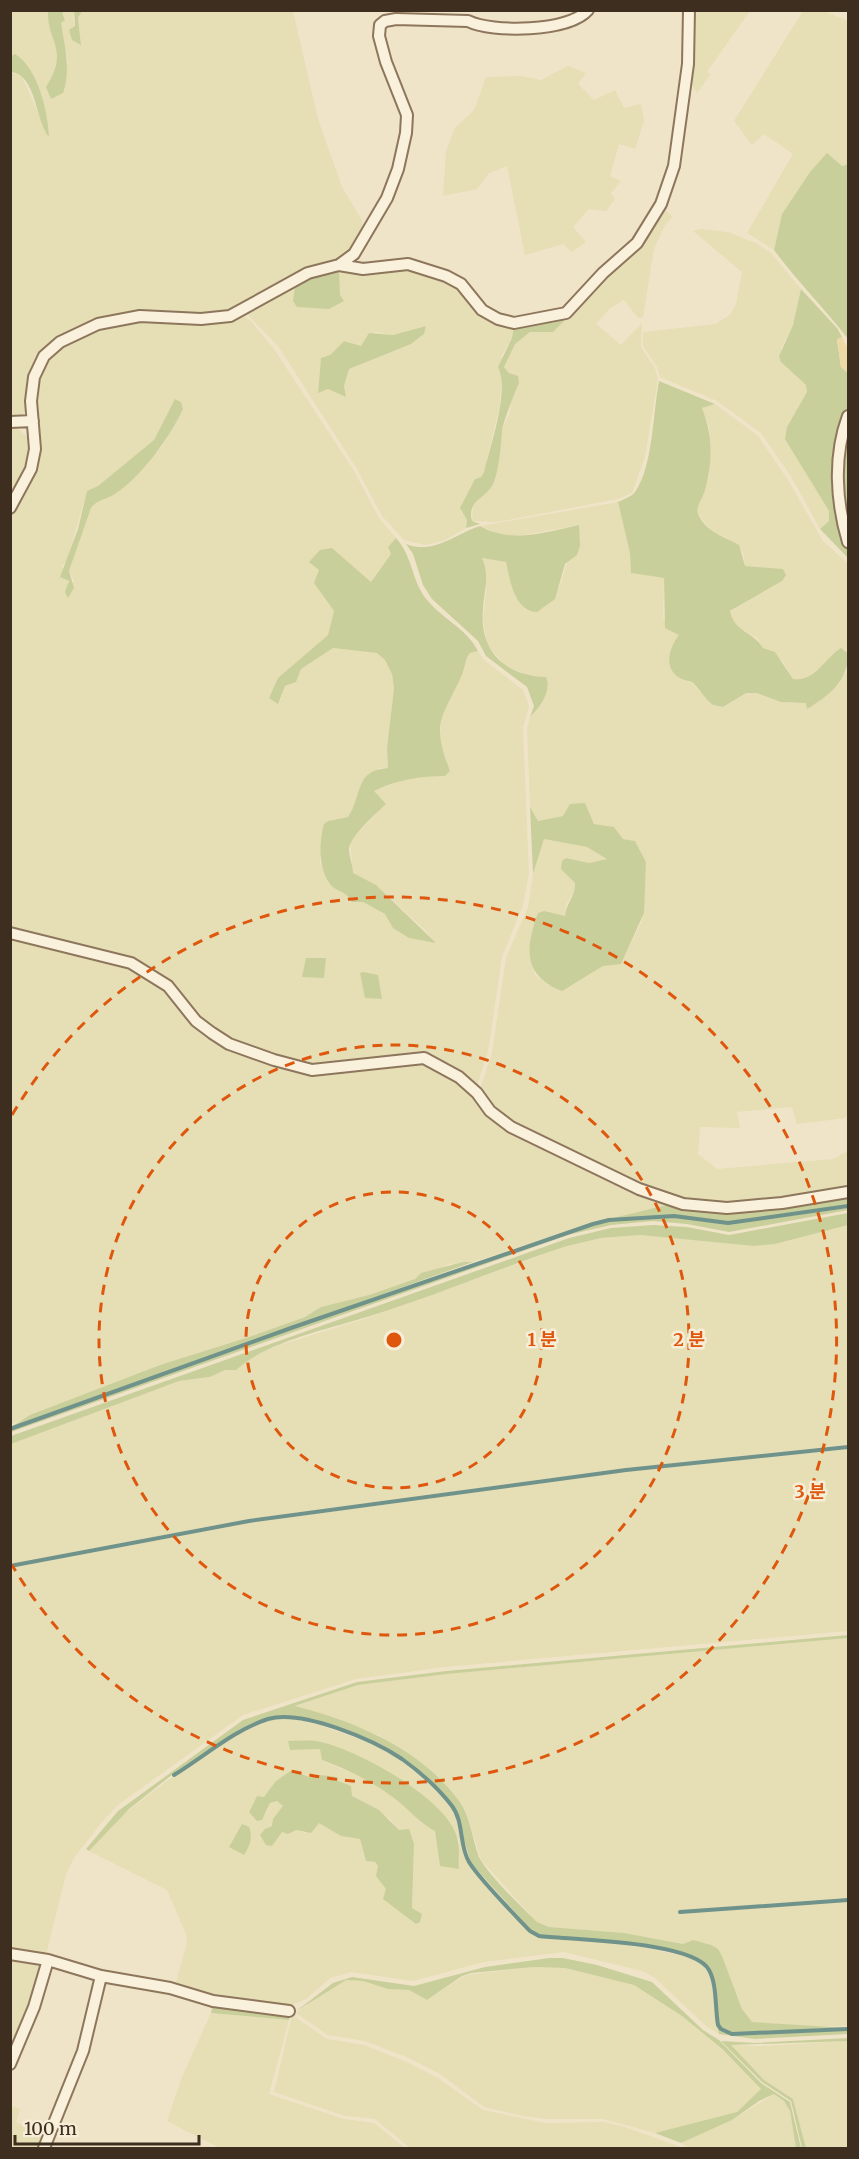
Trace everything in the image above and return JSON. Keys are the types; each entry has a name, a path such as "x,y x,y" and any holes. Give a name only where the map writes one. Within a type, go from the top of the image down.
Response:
{"street":[{"path":"10,508 31,469 35,449 31,401 34,377 44,356 60,342 80,331 122,318 201,320 230,316 308,273 339,265 354,254 387,198 398,169 406,134 407,115 386,62 379,36 380,26 385,21 396,19 468,21 478,26 518,29 574,20 588,10"},
{"path":"339,265 363,269 408,264 446,276 461,284 482,310 498,319 514,323 566,313 603,273 637,243 661,204 674,166 687,64 689,10"},
{"path":"849,416 840,446 839,483 842,521 849,543"},
{"path":"10,422 33,421"},
{"path":"10,933 131,963 168,986 196,1021 212,1033 230,1044 274,1060 312,1070 424,1058 459,1077 477,1094 490,1111 512,1127 639,1189 683,1204 736,1208 849,1192"},
{"path":"10,1954 48,1960 101,1976 170,1988 213,2001 289,2011"},
{"path":"10,2064 34,2007 48,1960"},
{"path":"44,2148 83,2051 101,1976"}],"shaded area":[{"path":"11,11 48,11 48,18 59,51 52,77 46,87 68,64 61,23 62,13 66,11 74,11 73,20 81,44 78,18 82,11 293,11 318,119 342,187 362,220 363,233 344,260 229,313 201,317 122,315 42,354 26,410 22,417 11,419 11,72 22,77 49,136 43,103 15,54 11,56"},
{"path":"692,11 750,11 707,72 711,74 697,93 690,81"},
{"path":"803,11 824,11 848,21 848,164 810,172 782,214 774,250 747,233 793,154 764,134 752,145 734,121"},
{"path":"568,66 586,73 578,84 594,100 615,90 624,108 641,104 644,121 635,149 619,144 610,176 621,181 611,193 615,199 606,211 589,209 573,227 586,242 571,252 564,244 525,255 507,166 489,173 477,189 443,196 446,151 455,128 474,110 486,77 521,76 541,80"},
{"path":"663,208 673,217 665,225 654,249 643,317 638,318 624,300 609,309 596,324 621,345 642,323 641,347 655,368 658,379 645,457 632,493 618,499 497,522 472,521 473,506 494,483 502,429 510,412 511,396 519,383 504,367 515,344 530,332 553,332 606,276 640,245"},
{"path":"701,229 728,232 756,243 771,253 801,289 793,325 781,349 781,362 806,385 807,392 787,427 802,467 829,511 829,521 820,529 792,478 761,433 717,401 660,377 657,367 643,346 643,332 715,324 730,315 736,304 742,272 693,231"},
{"path":"407,267 459,287 514,327 512,338 502,355 500,404 484,472 481,477 475,479 461,511 467,520 466,528 443,541 425,545 404,540 382,516 357,469 278,346 246,313 292,285 296,290 294,296 340,295 339,269","holes":["426,326 424,334 411,344 349,369 344,386 345,396 327,389 318,393 321,358 330,355 344,341 361,346 375,332 393,335"]},
{"path":"243,316 250,320 274,349 354,471 379,518 396,538 388,547 391,554 371,582 332,548 310,561 319,570 321,593 334,611 328,635 278,678 280,700 285,686 292,684 301,669 333,648 377,653 385,660 392,674 394,688 387,748 388,768 378,768 348,817 324,824 320,862 330,884 385,914 400,933 435,943 426,931 387,895 353,873 350,841 386,804 373,791 404,780 426,776 445,776 450,771 439,742 442,715 470,653 478,651 483,659 523,690 529,706 523,728 529,874 523,905 502,957 488,1052 476,1088 442,1062 313,1067 231,1041 198,1018 151,970 11,929 10,516 35,470 34,401 38,378 47,358 63,345 82,335 123,321 232,319","holes":["175,399 181,402 183,409 162,446 114,494 98,500 91,508 69,571 74,581 69,585 62,566 67,561 87,491 98,486 154,440","360,973 378,975 380,994 363,985"]},
{"path":"715,404 758,436 788,480 823,541 848,564 848,653 846,649 803,680 793,679 782,660 763,648 757,638 736,627 732,621 730,612 782,581 786,575 783,569 745,566 743,552 727,538 712,532 698,514 697,507 709,476 711,448 709,427 702,408"},
{"path":"11,429 18,429 30,439 32,446 28,468 11,502"},
{"path":"618,502 630,553 631,573 664,578 663,618 679,635 689,680 712,705 723,707 746,693 757,693 781,702 807,703 807,708 837,686 848,669 848,1111 846,1118 797,1124 792,1107 737,1112 740,1128 700,1127 698,1154 717,1169 833,1159 848,1151 848,1188 727,1205 684,1201 641,1186 502,1117 479,1092 492,1053 506,958 528,907 533,874 544,839 587,847 607,859 589,863 566,858 561,869 575,883 575,889 566,905 565,916 538,913 530,939 532,965 535,975 549,986 573,984 603,966 621,963 642,921 646,862 635,841 623,839 614,827 594,824 585,803 563,816 538,821 530,807 527,728 530,717 545,697 546,677 530,676 507,667 487,645 483,620 486,591 482,558 506,562 519,601 559,588 579,525 524,535 501,535 480,526"},
{"path":"10,936 130,969 166,989 194,1023 294,1068 424,1061 439,1068 475,1096 488,1113 671,1204 593,1223 473,1262 449,1264 440,1269 421,1273 415,1279 369,1295 321,1307 305,1317 160,1365 31,1415 11,1425"},
{"path":"848,1225 848,1445 626,1468 248,1519 11,1564 11,1444 179,1381 210,1377 225,1370 236,1370 250,1357 277,1346 370,1317 567,1246 601,1238 640,1235 754,1246 775,1244"},
{"path":"848,1449 848,1631 445,1667 356,1679 243,1715 118,1805 101,1823 74,1858 66,1874 46,1955 11,1951 10,1568 249,1523 629,1471"},
{"path":"848,1638 848,1898 679,1911 680,1913 848,1900 848,2026 797,2027 752,2022 742,2009 722,1956 693,1940 683,1944 624,1933 549,1927 537,1922 481,1860 467,1814 459,1801 427,1768 378,1735 294,1707 358,1685 447,1674"},
{"path":"283,1717 311,1722 362,1740 388,1751 418,1774 453,1808 469,1864 530,1931 539,1936 622,1943 697,1959 708,1969 711,1977 719,2034 706,2026 655,1978 642,1971 564,1952 484,1962 413,1981 351,1972 330,1978 306,1999 287,2007 213,1995 176,1982 187,1943 186,1934 167,1890 89,1851 116,1820 168,1780 242,1732","holes":["288,1741 316,1741 348,1751 374,1763 416,1789 440,1810 451,1826 459,1841 459,1869 440,1866 435,1831 424,1825 375,1783 323,1761 321,1749 290,1750","301,1773 309,1777 320,1775 338,1781 352,1796 390,1819 414,1851 412,1908 375,1862 366,1861 360,1839 341,1836 318,1822 305,1833 296,1830 282,1832 283,1806 277,1801 270,1803 266,1814 257,1821 249,1811 257,1796 264,1797"]},
{"path":"11,1959 42,1964 42,1969 11,2045"},
{"path":"534,1967 565,1968 634,1985 682,2016 721,2049 761,2089 737,2112 655,2133 603,2119 546,2119 523,2116 484,2107 440,2074 409,2058 365,2041 328,2035 296,2013 346,1980 363,1981 388,1989 409,1990 427,2000 466,1975"},
{"path":"211,2013 289,2020 269,2094 344,2119 374,2123 405,2148 220,2148 167,2121 182,2077"},
{"path":"292,2015 327,2039 364,2045 407,2062 438,2078 483,2110 546,2123 603,2122 625,2127 683,2148 410,2148 375,2119 345,2116 274,2092"},
{"path":"848,2041 848,2148 806,2148 793,2099 764,2080 730,2045 761,2046"},
{"path":"774,2094 784,2101 790,2111 796,2148 690,2148 681,2143 732,2120"},
{"path":"11,2106 20,2109 16,2122 44,2139 39,2148 11,2148"}],"green space":[{"path":"48,11 66,11 62,13 65,20 61,23 67,76 63,93 51,99 46,87 53,74 57,54"},
{"path":"74,11 82,11 78,18 81,45 72,40 69,30 75,26"},
{"path":"15,54 30,69 36,80 44,103 49,137 44,130 26,81 20,75 11,72 11,56"},
{"path":"827,153 842,166 848,164 848,339 774,250 782,214 810,172"},
{"path":"339,269 340,295 344,301 329,309 297,307 293,301 295,287 292,285"},
{"path":"801,289 837,328 842,337 837,340 841,367 848,373 848,411 843,424 840,521 848,548 848,558 820,529 829,521 829,511 785,439 787,427 807,392 806,385 781,362 779,356 793,325"},
{"path":"568,317 553,332 530,332 515,344 504,367 509,373 518,376 519,383 503,427 496,476 491,487 472,508 472,521 480,524 466,528 467,520 460,508 475,479 481,477 484,472 502,390 498,367 512,338 514,327"},
{"path":"426,326 424,334 411,344 349,369 344,386 346,397 328,389 318,393 321,358 330,355 344,341 361,346 369,333 393,335"},
{"path":"659,381 715,404 702,408 711,449 708,479 699,503 699,516 716,534 739,545 745,566 783,569 786,575 782,581 730,611 732,618 763,648 775,652 793,679 807,677 841,648 848,653 845,671 837,686 807,709 806,703 781,702 757,693 746,693 723,707 713,705 693,682 682,679 672,670 670,652 679,635 665,628 664,578 631,573 630,553 618,502 635,492 646,468"},
{"path":"175,399 181,402 183,409 171,432 154,456 125,487 91,508 69,571 74,588 68,598 65,592 69,581 60,577 78,529 87,491 98,486 154,440"},
{"path":"848,424 848,533 842,478"},
{"path":"579,525 580,546 577,555 565,564 555,599 537,612 529,610 518,600 506,562 482,558 486,577 483,624 490,649 507,666 518,672 546,677 546,693 541,704 530,717 534,706 527,687 486,656 478,641 432,599 423,585 413,554 406,544 416,547 435,545 480,526 504,534 529,535"},
{"path":"396,538 406,554 422,594 468,636 478,651 468,656 462,676 443,714 441,743 450,771 445,776 408,779 374,791 386,804 359,831 349,852 353,873 376,885 436,943 409,938 393,928 385,914 363,902 352,902 347,895 330,884 323,870 321,839 324,824 348,817 364,779 370,773 388,768 387,748 394,688 392,674 385,660 377,653 333,648 301,669 296,682 285,686 278,704 269,698 278,678 328,635 334,611 314,583 319,570 309,562 320,550 332,548 371,582 391,554 388,547"},
{"path":"585,803 594,824 614,827 623,839 635,841 646,862 644,913 621,964 603,966 562,991 549,985 540,977 530,960 531,938 538,913 544,911 565,916 575,883 561,869 562,861 566,858 589,863 607,859 587,847 544,839 533,874 530,807 538,821 563,816 570,804"},
{"path":"306,958 326,958 324,978 302,977"},
{"path":"360,973 378,975 382,999 365,998"},
{"path":"848,1195 848,1205 728,1223 674,1215 609,1219 671,1204 682,1207"},
{"path":"848,1208 848,1210 729,1232 687,1224 653,1221 611,1225 568,1235 11,1432 11,1430 291,1329 593,1225 609,1221 674,1217 728,1224"},
{"path":"848,1213 848,1225 775,1244 754,1246 640,1235 601,1238 567,1246 392,1309 280,1344 249,1360 236,1370 225,1370 210,1377 179,1381 11,1444 11,1436 569,1238 611,1228 653,1225 687,1227 729,1235"},
{"path":"463,1262 473,1262 11,1427 30,1415 160,1365 305,1317 321,1307 369,1295 415,1279 421,1273"},
{"path":"848,1635 848,1638 447,1674 358,1685 295,1706 341,1720 385,1740 406,1752 443,1782 463,1807 483,1864 537,1922 549,1927 624,1933 683,1944 693,1940 711,1945 718,1949 722,1956 742,2009 752,2022 848,2028 732,2033 721,2029 718,2024 712,1974 699,1959 658,1947 540,1935 531,1930 471,1863 454,1807 420,1773 403,1759 377,1744 328,1726 294,1717 269,1717 230,1737 173,1774 129,1809 89,1851 86,1849 118,1811 243,1720 357,1682 446,1671"},
{"path":"288,1741 316,1741 333,1745 376,1765 421,1793 439,1809 452,1826 459,1845 459,1869 440,1866 435,1831 394,1798 360,1776 322,1760 320,1749 290,1750"},
{"path":"292,1770 309,1777 320,1775 337,1777 338,1781 351,1786 352,1796 379,1810 399,1830 409,1829 414,1844 412,1908 422,1914 420,1922 416,1924 383,1899 386,1889 376,1876 378,1866 375,1862 366,1861 360,1839 341,1836 319,1823 311,1833 296,1830 288,1834 282,1832 272,1846 266,1845 260,1835 272,1826 273,1819 283,1806 277,1801 270,1803 262,1820 257,1821 249,1812 257,1796 264,1797 276,1781"},
{"path":"242,1824 249,1827 251,1835 244,1855 229,1847"},
{"path":"563,1958 597,1965 652,1982 703,2030 719,2040 761,2083 790,2102 801,2148 796,2148 790,2111 784,2101 774,2094 759,2101 732,2120 681,2143 655,2133 737,2112 761,2089 722,2049 682,2016 634,1985 565,1968 534,1967 471,1973 462,1976 427,2000 409,1990 388,1989 363,1981 346,1980 295,2012 333,1983 352,1977 414,1986 485,1967"},
{"path":"213,2004 290,2013 289,2020 211,2013"},
{"path":"717,2025 721,2030 732,2034 848,2030 848,2034 755,2039 719,2034"},
{"path":"848,2038 848,2041 731,2045 764,2080 793,2099 806,2148 802,2148 791,2101 762,2082 721,2041 755,2043"}],"sand":[{"path":"842,337 848,349 848,373 841,367 837,339"}],"waterway":[{"path":"10,1429 291,1328 593,1224 609,1220 674,1216 728,1223 848,1206"},
{"path":"10,1566 249,1521 626,1470 848,1447"},
{"path":"174,1775 231,1737 268,1719 299,1718 356,1735 402,1759 441,1793 456,1812 469,1862 530,1931 539,1936 657,1948 699,1960 712,1976 718,2025 732,2034 848,2029"},
{"path":"680,1912 848,1900"}]}
